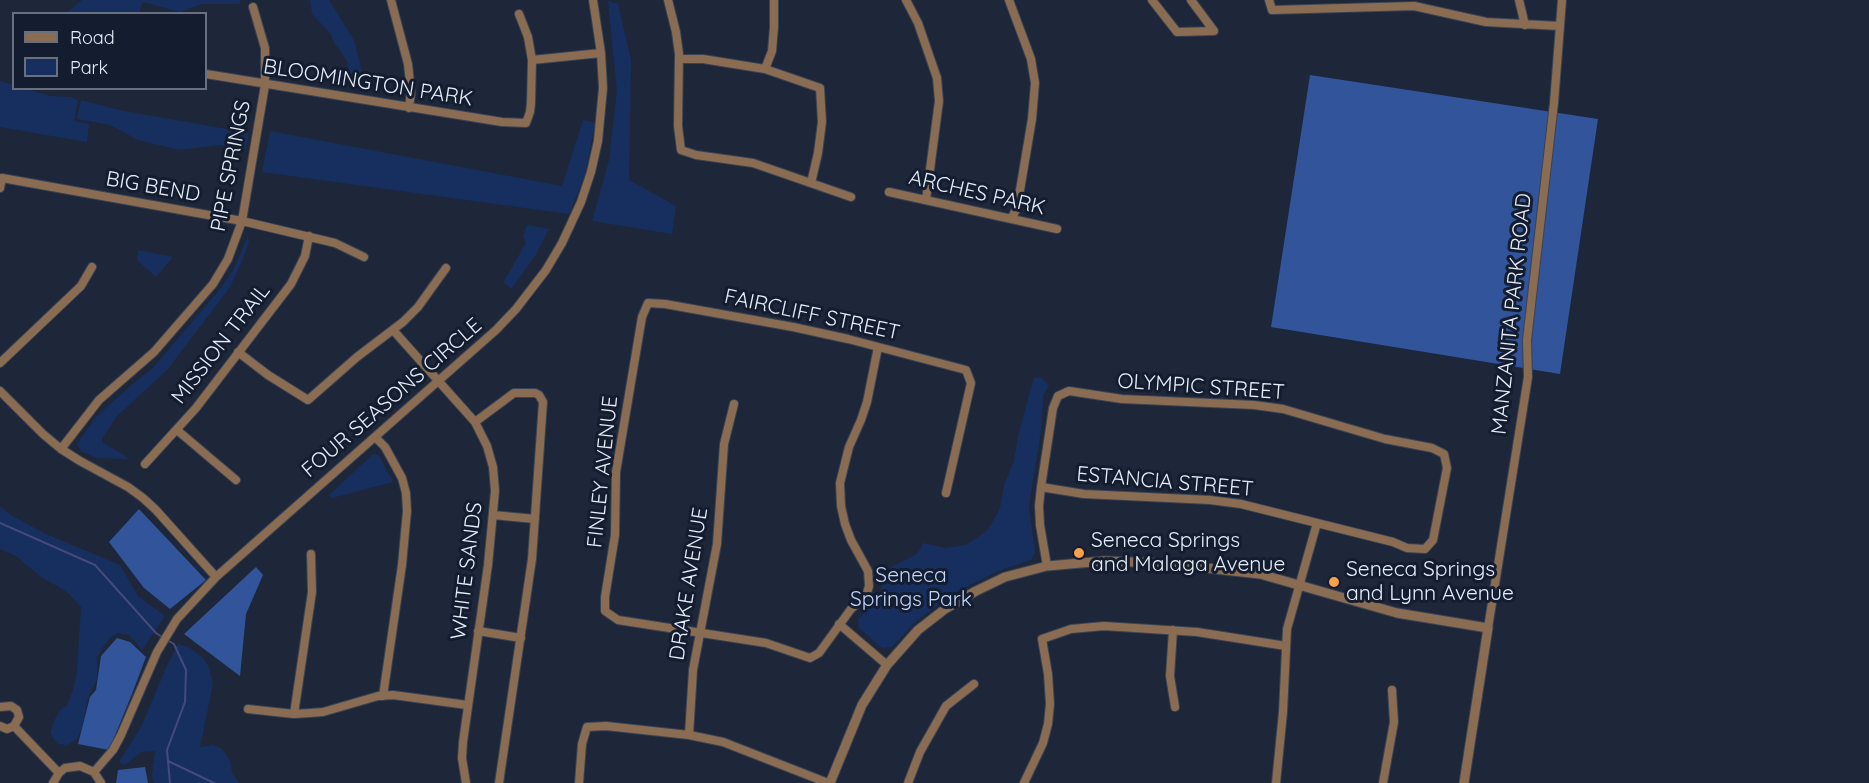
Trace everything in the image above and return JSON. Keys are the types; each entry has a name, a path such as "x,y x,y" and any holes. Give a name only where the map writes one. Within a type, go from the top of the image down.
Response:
{"street":[{"path":"391,0 408,64 411,92 409,108"},
{"name":"FOUR SEASONS CIRCLE","path":"94,772 113,750 121,735 157,652 171,626 216,577 496,330 516,309 546,270 562,243 581,202 598,141 603,88 601,53 593,0"},
{"path":"668,0 676,32 678,126 681,150 696,155 753,163 851,197"},
{"path":"765,69 772,43 774,0"},
{"path":"906,0 918,23 937,78 939,101 926,200"},
{"path":"1009,0 1032,59 1035,83 1034,108 1019,197 1016,213 1011,219"},
{"path":"1152,0 1178,32 1214,31 1191,0"},
{"path":"1269,0 1272,10 1414,3 1486,22 1559,26"},
{"path":"1519,0 1526,25"},
{"name":"MANZANITA PARK ROAD","path":"1464,783 1528,377 1527,340 1554,103 1562,0"},
{"name":"PIPE SPRINGS","path":"61,449 99,400 154,352 213,284 228,259 242,221 266,84 265,48 253,7"},
{"path":"519,15 528,37 532,60 601,53"},
{"path":"678,59 703,59 765,69 820,88 822,122 811,183"},
{"name":"BLOOMINGTON PARK","path":"207,74 409,108 502,122 526,123 530,112 532,60"},
{"name":"BIG BEND","path":"0,188 2,178 242,221 335,243 364,257"},
{"name":"ARCHES PARK","path":"889,192 1057,229"},
{"name":"MISSION TRAIL","path":"145,464 196,408 297,274 305,256 309,236"},
{"path":"0,363 81,286 92,267"},
{"path":"238,352 268,375 308,400 418,308 446,268"},
{"name":"FAIRCLIFF STREET","path":"648,303 793,327 966,370 971,383 946,493"},
{"name":"FINLEY AVENUE","path":"648,303 642,317 616,472 615,535 605,597 606,611 618,620 699,633"},
{"name":"WHITE SANDS","path":"393,330 475,422 488,446 493,467 495,491 493,515 462,758 466,783"},
{"path":"699,633 766,643 810,658 819,653 851,609 866,596 869,586 868,572 845,524 840,483 843,464 867,402 878,347"},
{"path":"0,391 61,449 143,498 216,577"},
{"name":"OLYMPIC STREET","path":"1041,487 1053,408 1058,396 1069,391 1122,399 1254,405 1283,409 1385,439 1432,448 1444,454 1447,468 1434,529 1434,540 1425,549"},
{"path":"475,422 514,393 535,393 541,398 543,409 532,559 499,783"},
{"name":"DRAKE AVENUE","path":"689,735 693,670 717,544 724,444 734,404"},
{"path":"177,430 236,480"},
{"path":"375,437 385,447 402,478 407,511 383,696"},
{"path":"1041,487 1039,515 1047,566"},
{"name":"ESTANCIA STREET","path":"1041,487 1103,495 1209,500 1250,506 1393,542 1407,548 1425,549"},
{"path":"493,515 535,519"},
{"path":"1276,783 1283,712 1287,629 1317,523"},
{"path":"294,714 312,592 311,554"},
{"path":"579,783 582,744 587,727 606,726 689,735 723,742 829,783 862,705 887,665 918,630 945,609 976,591 1005,578 1047,566 1104,561 1214,567 1260,574 1398,613 1488,628"},
{"path":"840,624 887,665"},
{"path":"1024,783 1043,743 1048,724 1050,704 1048,674 1042,639 1071,629 1104,626 1197,632 1286,646"},
{"path":"1173,630 1170,676 1175,707"},
{"path":"478,631 521,638"},
{"path":"908,783 920,752 946,706 974,684"},
{"path":"1383,783 1394,723 1392,690"},
{"path":"248,709 294,714 323,712 383,696 467,705"},
{"path":"0,707 11,706 17,710 19,717 14,726 7,729 0,726"},
{"path":"14,726 59,773"},
{"path":"53,783 59,773 73,766 88,768 94,772 101,783"}],"green space":[{"path":"82,0 241,0 239,4 202,4 180,12 143,2 139,12 67,12"},
{"path":"310,0 329,0 354,40 364,80 349,78 347,61 330,33 312,14"},
{"path":"608,1 618,4 631,60 629,180 676,206 672,234 592,221 609,160 617,91"},
{"path":"0,81 12,85 12,90 30,90 78,100 74,121 89,124 87,142 0,127"},
{"path":"81,100 119,110 249,133 245,149 221,145 179,150 138,140 110,125 77,119"},
{"path":"583,120 595,123 585,175 569,214 262,172 270,131 562,186"},
{"path":"527,225 549,229 535,256 512,288 503,283 526,243 523,237"},
{"path":"248,236 249,241 243,259 230,287 168,369 116,417 102,439 102,442 130,459 97,458 81,451 77,444 96,417 152,369 220,289 232,272"},
{"path":"138,250 173,257 156,277 137,260"},
{"name":"Seneca Springs Park","path":"1034,377 1042,378 1049,386 1043,396 1042,424 1029,506 1035,552 1031,560 1000,570 954,593 915,622 892,647 882,648 859,628 858,619 880,596 883,582 880,573 917,554 923,543 945,548 966,545 984,533 991,525 1000,508 1004,485 1014,461 1018,436"},
{"path":"373,454 379,455 393,482 332,498 329,495"},
{"path":"0,506 9,514 46,534 120,565 138,596 165,616 142,650 129,635 119,633 111,637 103,647 97,657 97,679 88,697 82,728 76,740 67,745 58,744 50,734 54,721 60,710 67,705 73,690 77,672 81,607 66,591 41,577 16,556 0,549"},
{"path":"178,644 190,648 203,658 209,667 213,684 200,747 213,745 222,749 230,760 232,773 239,783 154,783 152,775 155,751 141,752 125,765 119,762 141,727"}],"shaded area":[{"path":"1310,75 1598,119 1560,374 1271,327"},
{"path":"139,509 206,580 170,609 144,588 109,542"},
{"path":"256,567 263,575 246,614 240,676 184,634"},
{"path":"117,638 130,642 146,657 109,750 78,744 90,697 96,690 101,656"},
{"path":"145,767 148,783 116,783 118,770"}],"waterway":[{"path":"0,523 95,565 162,637"},
{"path":"167,640 174,644 186,670 185,702 167,750 170,783"},
{"path":"168,761 214,783"}],"place":[{"name":"Seneca Springs and Malaga Avenue","path":"1079,553"},
{"name":"Seneca Springs and Lynn Avenue","path":"1334,582"}]}
